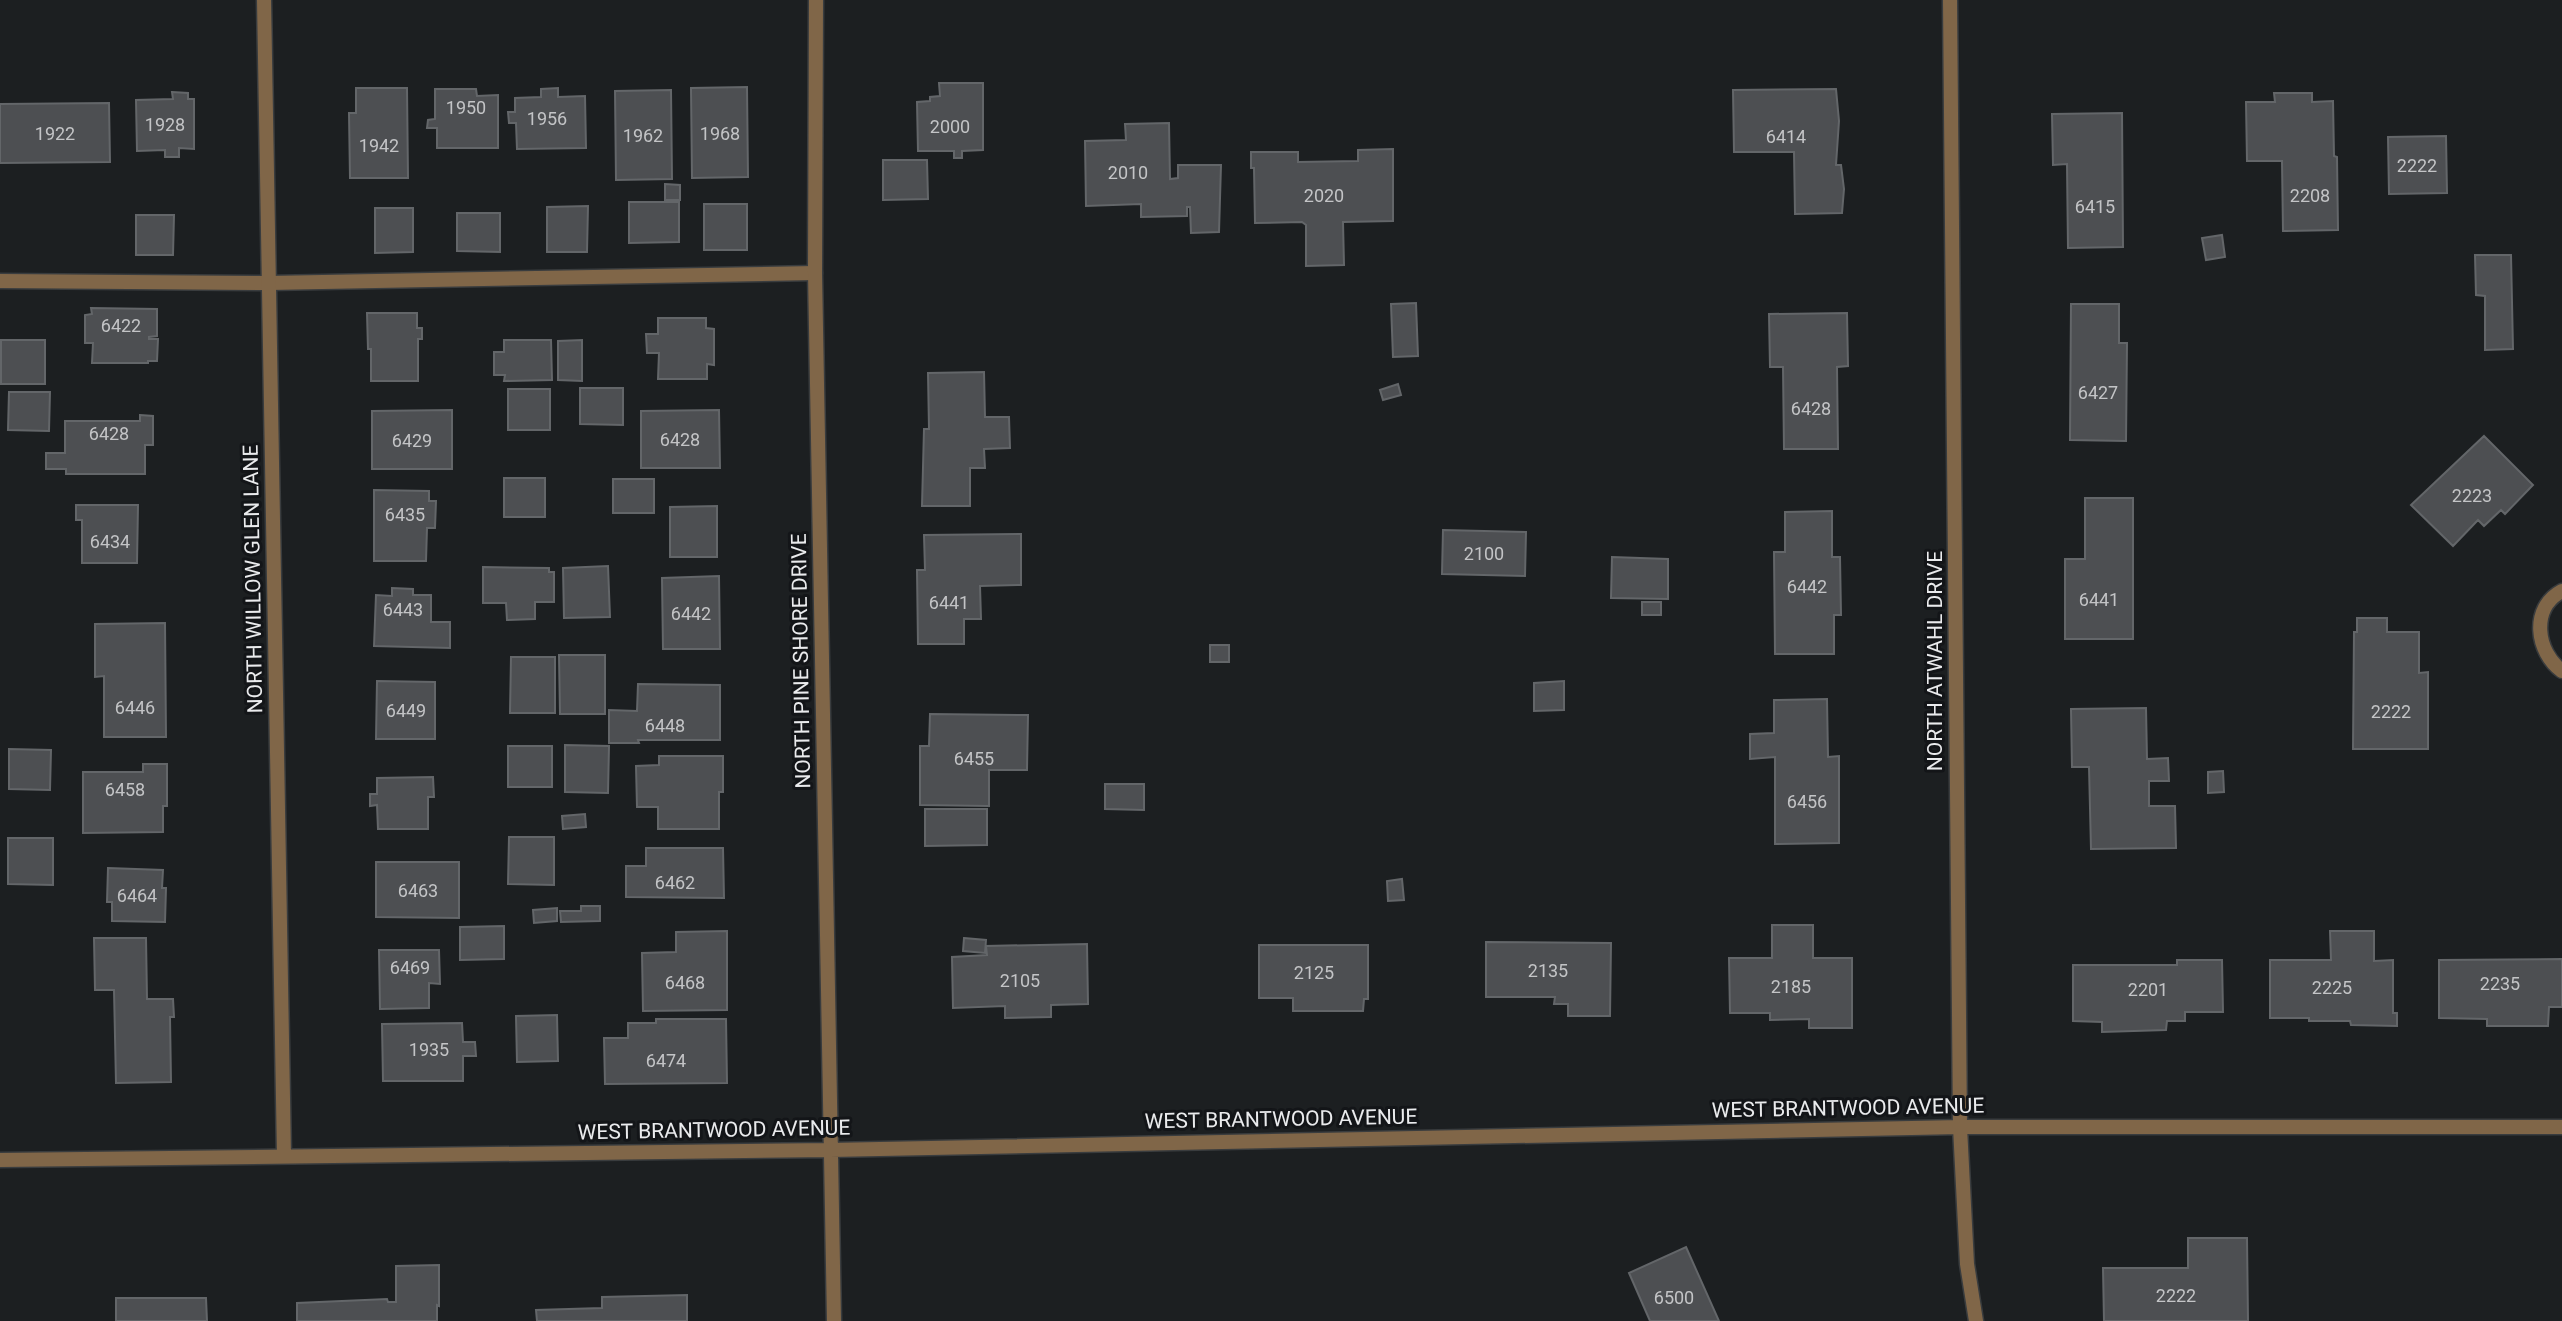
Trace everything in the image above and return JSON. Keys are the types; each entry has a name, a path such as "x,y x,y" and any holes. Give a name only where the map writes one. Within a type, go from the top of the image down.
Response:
{"street":[{"name":"NORTH WILLOW GLEN LANE","path":"264,0 284,1156"},
{"name":"NORTH PINE SHORE DRIVE","path":"816,0 815,273 834,1321"},
{"name":"NORTH ATWAHL DRIVE","path":"1950,0 1960,1127 1967,1264 1976,1321"},
{"path":"0,281 269,283 815,273"},
{"path":"2562,591 2547,605 2540,620 2544,652 2562,671"},
{"name":"WEST BRANTWOOD AVENUE","path":"0,1160 831,1150 1960,1127 2562,1127"}],"building":[{"path":"939,83 983,83 983,150 962,151 962,158 954,158 954,151 918,151 917,102 930,101 930,97 940,96"},
{"path":"747,87 748,177 692,178 691,88"},
{"path":"356,88 407,88 408,178 350,178 349,113 356,113"},
{"path":"558,88 558,97 585,96 586,148 517,149 516,123 509,123 508,112 515,112 515,98 541,97 541,89"},
{"path":"435,89 476,89 477,96 498,95 498,148 437,148 437,128 427,128 428,120 435,119"},
{"path":"1836,89 1839,121 1836,165 1841,165 1844,189 1842,213 1795,214 1794,152 1734,152 1733,90"},
{"path":"671,90 672,179 616,180 615,91"},
{"path":"172,92 188,93 188,99 194,99 194,149 179,148 179,157 165,157 165,150 137,151 136,100 173,99"},
{"path":"2274,93 2312,93 2312,102 2333,101 2338,230 2283,231 2282,161 2247,161 2246,102 2275,102"},
{"path":"109,103 110,162 0,163 0,104"},
{"path":"2122,113 2123,247 2068,248 2067,164 2053,165 2052,114"},
{"path":"1169,123 1170,179 1178,178 1178,165 1221,165 1219,232 1191,233 1190,207 1187,207 1187,216 1141,217 1141,204 1086,206 1085,141 1126,140 1125,124"},
{"path":"2446,136 2447,193 2389,194 2388,137"},
{"path":"1393,149 1393,221 1343,222 1344,265 1306,266 1306,225 1302,222 1255,223 1251,152 1298,152 1298,162 1358,161 1358,150"},
{"path":"883,160 927,160 928,199 883,200"},
{"path":"665,184 680,185 680,200 665,200"},
{"path":"629,202 679,202 679,242 629,243"},
{"path":"704,204 747,204 747,250 704,250"},
{"path":"588,206 587,252 547,252 547,207"},
{"path":"375,208 413,208 413,252 375,253"},
{"path":"457,213 500,213 500,252 457,251"},
{"path":"136,215 174,215 173,255 136,255"},
{"path":"2222,235 2225,257 2206,260 2202,238"},
{"path":"2475,255 2511,255 2513,349 2485,350 2485,296 2476,295"},
{"path":"1416,303 1418,356 1393,357 1391,304"},
{"path":"2071,304 2119,304 2119,343 2127,343 2126,441 2070,440"},
{"path":"91,308 157,309 157,336 149,339 158,339 157,361 92,363 93,343 85,343 85,315 92,314"},
{"path":"367,313 417,313 417,328 422,328 422,339 418,339 418,381 371,381"},
{"path":"1847,313 1848,366 1837,367 1838,449 1784,449 1783,367 1770,367 1769,314"},
{"path":"658,318 706,318 706,328 714,329 714,365 707,364 707,379 658,379 659,353 647,353 646,334 658,334"},
{"path":"1,340 45,340 45,384 1,384"},
{"path":"504,340 551,340 552,380 504,381 505,375 494,375 494,352 504,352"},
{"path":"582,340 582,381 558,380 558,341"},
{"path":"984,372 985,417 1009,417 1010,448 984,449 985,468 970,468 970,506 922,506 924,429 929,429 928,373"},
{"path":"1398,384 1401,395 1383,400 1380,390"},
{"path":"580,388 623,388 623,425 580,424"},
{"path":"508,389 550,389 550,430 508,430"},
{"path":"9,392 50,392 49,431 8,430"},
{"path":"452,410 452,469 372,469 372,411"},
{"path":"719,410 720,468 641,468 641,411"},
{"path":"140,415 153,416 153,445 145,445 145,474 66,474 66,469 46,469 46,453 65,453 65,421 140,421"},
{"path":"2484,436 2533,485 2505,514 2501,510 2484,526 2478,520 2453,546 2411,505"},
{"path":"504,478 545,478 545,517 504,517"},
{"path":"613,479 654,479 654,513 613,513"},
{"path":"374,490 429,491 429,501 436,501 435,528 427,528 426,561 374,561"},
{"path":"2085,498 2133,498 2133,639 2065,639 2065,559 2085,559"},
{"path":"76,505 138,505 137,563 82,563 82,520 76,520"},
{"path":"717,506 717,557 670,557 670,507"},
{"path":"1832,511 1832,557 1840,557 1841,615 1834,615 1834,654 1775,654 1774,552 1785,552 1785,512"},
{"path":"1443,530 1526,532 1525,576 1442,574"},
{"path":"1021,534 1021,585 980,586 981,619 964,619 964,644 918,644 917,570 925,570 924,535"},
{"path":"1612,557 1668,559 1668,599 1611,598"},
{"path":"608,566 610,617 564,618 563,568"},
{"path":"483,567 549,568 549,572 554,572 554,602 535,602 535,619 507,620 506,603 483,603"},
{"path":"719,576 720,649 663,649 662,578"},
{"path":"392,588 413,589 413,595 431,595 431,622 450,622 450,648 374,646 376,595 392,596"},
{"path":"1642,602 1661,602 1661,615 1642,615"},
{"path":"2357,618 2387,618 2387,632 2419,632 2419,673 2428,672 2428,749 2353,749 2354,632 2357,632"},
{"path":"165,623 166,737 104,737 104,676 95,677 95,624"},
{"path":"1210,645 1229,645 1229,662 1210,662"},
{"path":"559,655 605,655 605,714 560,714"},
{"path":"511,657 555,657 555,713 510,713"},
{"path":"377,681 435,682 435,739 376,739"},
{"path":"1564,681 1564,710 1534,711 1534,683"},
{"path":"638,684 720,685 720,740 638,740 639,743 609,743 609,710 637,711"},
{"path":"1827,699 1828,757 1839,756 1839,843 1775,844 1775,757 1750,759 1750,734 1774,733 1774,700"},
{"path":"2146,708 2147,759 2168,758 2169,781 2149,781 2149,806 2175,806 2176,848 2091,849 2089,767 2072,767 2071,709"},
{"path":"930,714 1028,715 1027,770 989,770 989,806 920,805 920,746 929,746"},
{"path":"565,745 609,746 608,793 565,792"},
{"path":"508,746 552,746 552,787 508,787"},
{"path":"9,749 51,750 50,790 9,789"},
{"path":"659,756 723,756 719,829 658,829 658,807 637,807 636,766 659,765"},
{"path":"143,764 167,764 167,806 163,806 163,832 83,833 83,772 143,772"},
{"path":"2223,771 2224,792 2208,793 2208,772"},
{"path":"433,777 434,797 428,797 428,829 378,829 377,805 370,806 370,794 377,794 377,778"},
{"path":"1105,784 1144,784 1144,810 1105,809"},
{"path":"925,809 987,809 987,845 925,846"},
{"path":"585,814 586,827 563,829 562,816"},
{"path":"509,837 554,837 554,885 508,884"},
{"path":"8,838 53,838 53,885 8,884"},
{"path":"646,848 723,848 724,898 626,897 626,866 646,866"},
{"path":"376,862 459,862 459,918 376,917"},
{"path":"108,868 163,870 162,888 166,888 165,922 112,921 112,902 107,902"},
{"path":"1402,879 1404,900 1388,901 1387,881"},
{"path":"581,906 600,906 600,921 561,922 560,911 581,911"},
{"path":"557,908 557,921 534,923 533,910"},
{"path":"1772,925 1813,925 1813,958 1852,958 1852,1028 1809,1028 1809,1019 1770,1020 1770,1013 1730,1013 1729,958 1772,958"},
{"path":"504,926 504,959 460,960 460,927"},
{"path":"727,931 727,1010 643,1011 642,953 676,952 676,932"},
{"path":"2330,931 2374,931 2374,961 2393,960 2393,1013 2397,1013 2397,1026 2351,1025 2350,1021 2309,1021 2309,1018 2270,1018 2270,960 2331,960"},
{"path":"94,938 146,938 147,999 173,999 174,1017 170,1017 171,1082 116,1083 114,990 95,990"},
{"path":"964,938 986,940 985,953 963,951"},
{"path":"1486,942 1611,943 1610,1016 1568,1016 1568,1004 1554,1004 1555,997 1486,997"},
{"path":"1087,944 1088,1004 1051,1005 1051,1017 1005,1018 1005,1006 953,1008 952,957 987,955 986,946"},
{"path":"1259,945 1368,945 1368,999 1364,999 1363,1011 1293,1011 1293,998 1259,998"},
{"path":"379,950 439,950 440,984 429,983 429,1008 380,1009"},
{"path":"2562,959 2562,1007 2549,1007 2548,1026 2487,1026 2487,1019 2439,1018 2439,960"},
{"path":"2177,960 2222,960 2223,1012 2185,1012 2185,1021 2167,1021 2166,1030 2102,1032 2102,1022 2073,1021 2073,965 2177,965"},
{"path":"557,1015 558,1061 517,1062 516,1016"},
{"path":"656,1019 726,1019 727,1083 605,1084 604,1038 628,1038 628,1023 656,1023"},
{"path":"462,1023 463,1042 475,1042 476,1056 463,1056 463,1081 383,1081 382,1024"},
{"path":"2188,1238 2247,1238 2248,1321 2104,1321 2103,1268 2188,1268"},
{"path":"1686,1247 1719,1321 1650,1321 1629,1273"},
{"path":"439,1265 437,1321 297,1321 297,1303 387,1299 388,1302 396,1302 396,1266"},
{"path":"687,1295 687,1321 537,1321 536,1310 602,1308 602,1297"},
{"path":"116,1298 206,1298 207,1321 116,1321"}]}
